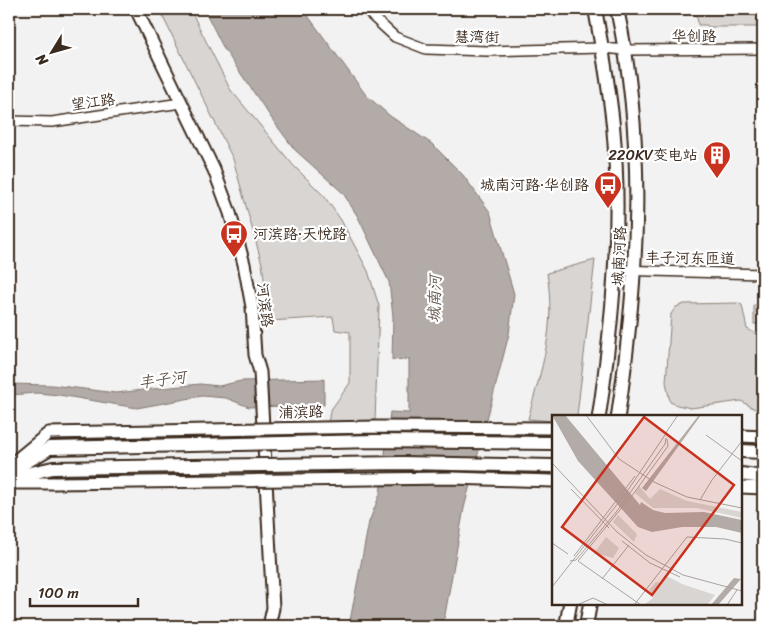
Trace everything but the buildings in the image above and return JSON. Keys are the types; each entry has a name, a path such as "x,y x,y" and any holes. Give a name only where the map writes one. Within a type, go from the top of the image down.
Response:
{"main road":[{"name":"城南河路","path":"595,9 613,124 615,161 615,270 611,326 599,415"},
{"name":"城南河路","path":"617,9 626,50 634,116 637,201 635,271 618,415"},
{"name":"浦滨路","path":"9,472 50,448 376,441 552,443"},
{"path":"742,450 763,450"},
{"path":"9,478 53,468 403,463 552,466"},
{"path":"742,474 763,477"},
{"path":"566,626 570,605"},
{"path":"586,626 590,605"}],"street":[{"name":"河滨路","path":"136,9 214,170 230,213 244,264 252,307 256,355 260,372 273,608 269,626"},
{"name":"慧湾街","path":"367,9 395,37 426,49 487,51 602,48 626,50"},
{"name":"华创路","path":"626,50 763,49"},
{"name":"望江路","path":"9,121 52,122 181,103"},
{"name":"丰子河东匝道","path":"615,270 763,274"},
{"name":"浦滨路","path":"9,466 49,433 377,427 552,428"},
{"path":"742,436 763,437"},
{"path":"9,483 452,478 552,481"},
{"path":"742,487 763,488"}],"shaded area":[{"path":"159,9 190,9 230,89 293,165 324,196 341,220 368,271 379,306 375,421 328,424 330,411 350,383 350,332 335,330 333,317 270,321 262,264 233,159"},
{"path":"689,9 763,9 763,23 761,27 708,27 707,25 698,25 697,17"},
{"path":"595,260 577,415 552,415 552,421 528,419 543,364 549,330 550,312 547,273"},
{"path":"738,303 742,305 747,329 763,337 763,410 755,409 741,401 691,408 670,402 666,382 671,314 676,307 684,304"},
{"path":"754,305 763,305 763,324 754,324"}],"water":[{"name":"城南河","path":"204,9 303,9 366,95 390,116 432,144 463,175 490,212 514,294 509,334 464,508 443,626 349,626 369,522 380,494 390,412 409,413 409,359 392,360 393,316 389,282 358,217 343,193 295,150 274,122 224,49"},
{"path":"324,379 324,405 249,407 226,398 202,396 137,408 59,395 37,393 9,395 9,384 52,385 116,393 200,384 219,386 241,381"}],"place":[{"name":"220KV变电站","path":"717,179"},
{"name":"城南河路·华创路","path":"608,209"},
{"name":"河滨路·天悦路","path":"234,258"}],"water label":[{"name":"丰子河","path":"162,379"}]}
